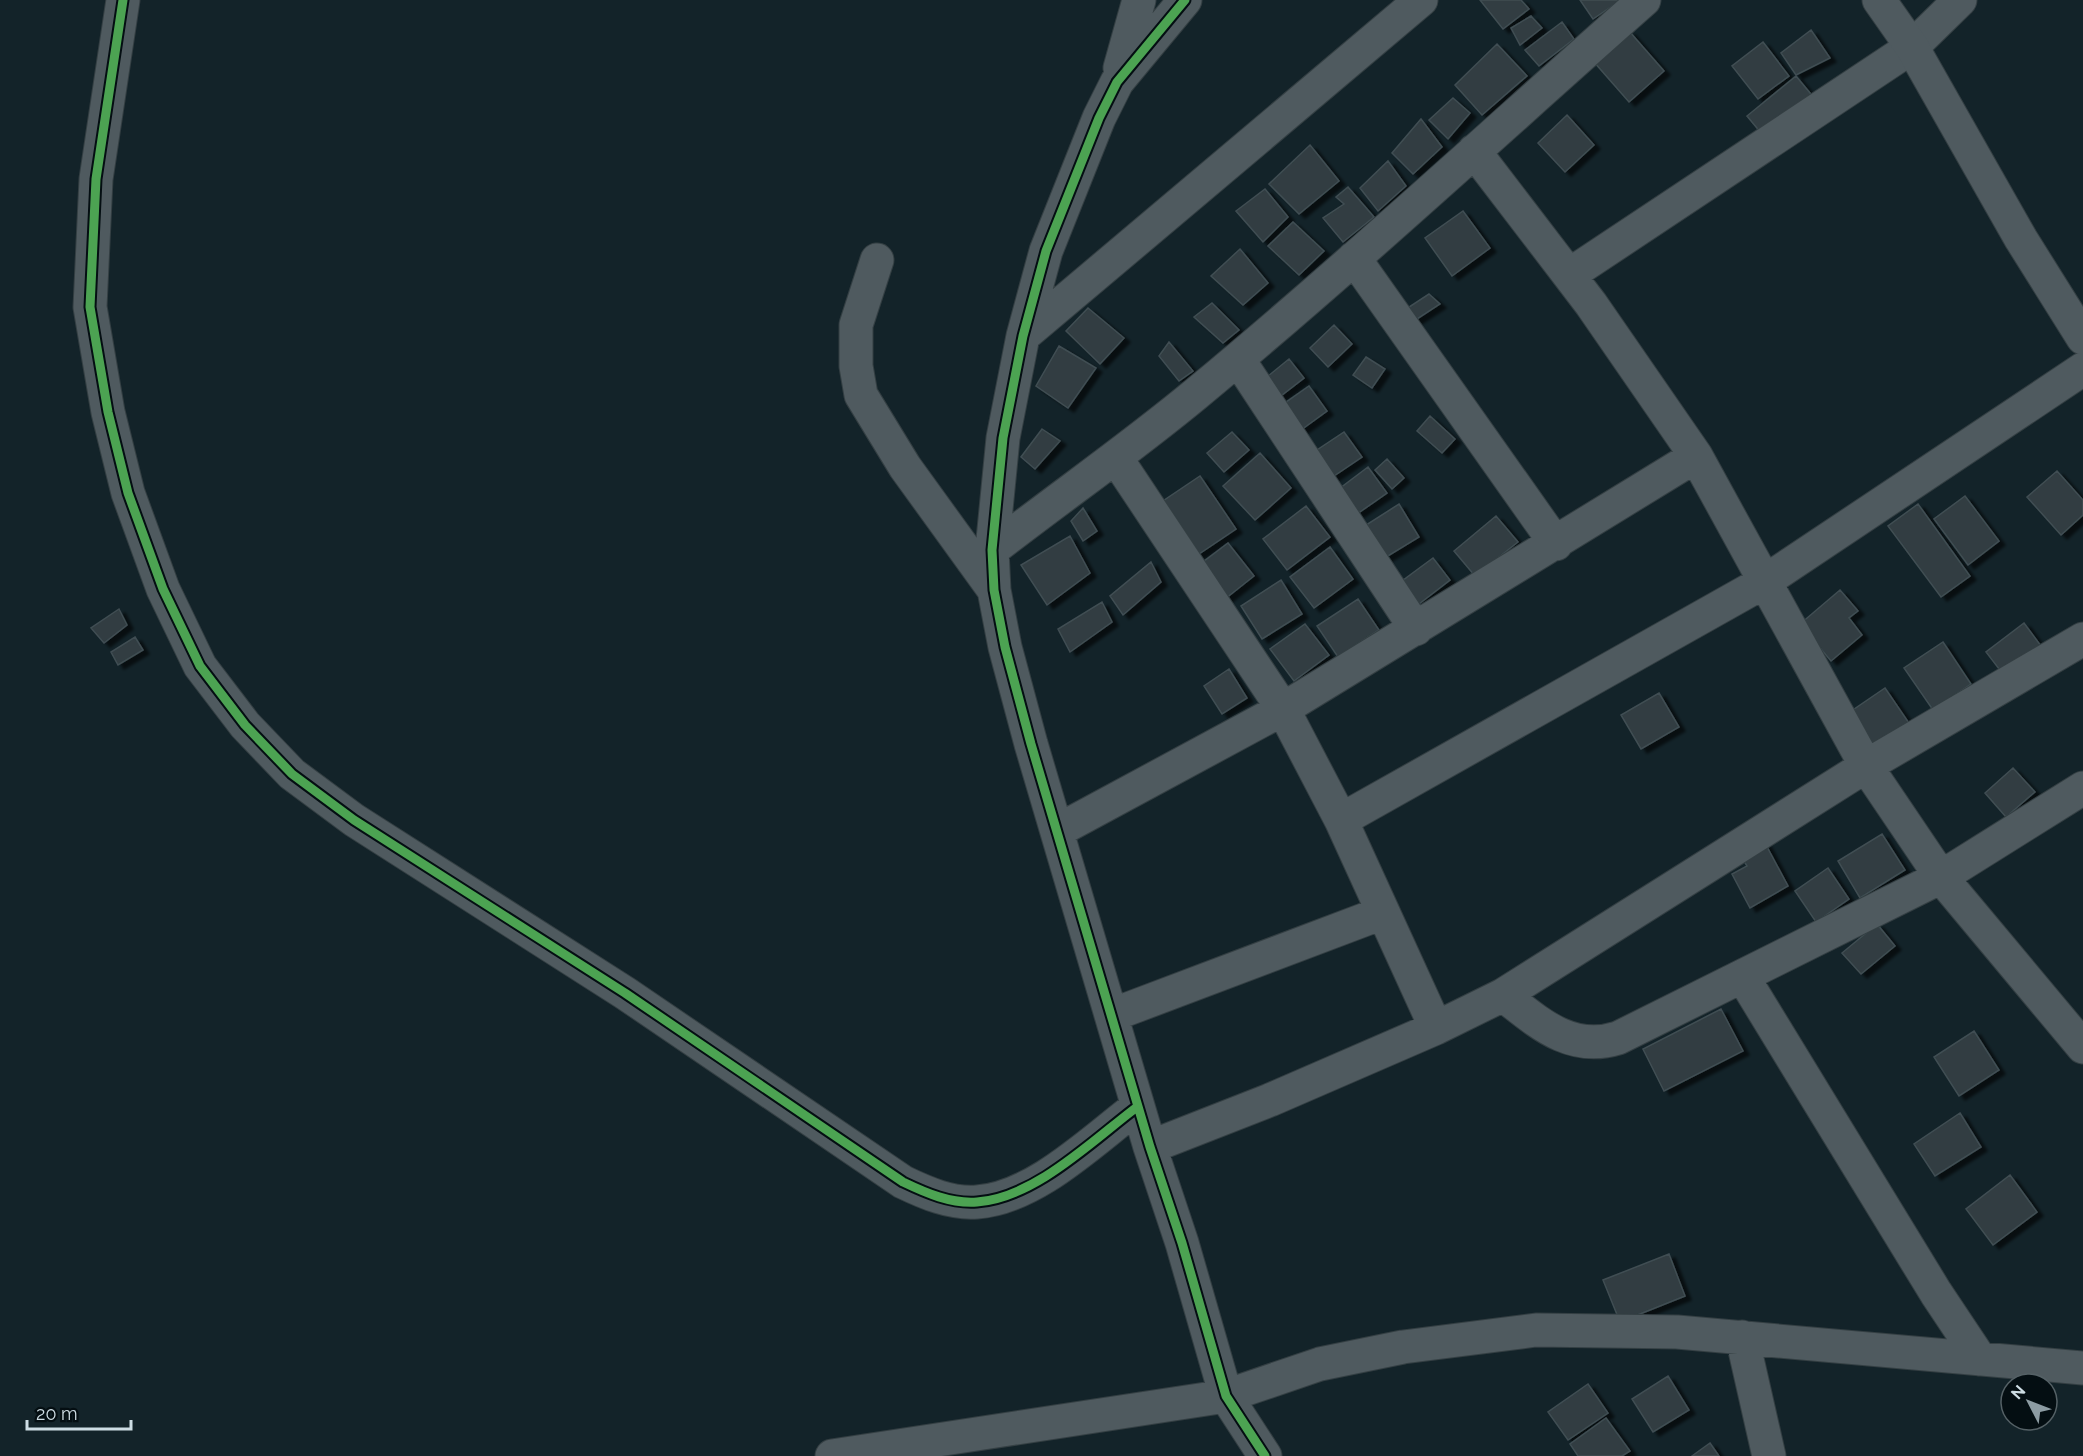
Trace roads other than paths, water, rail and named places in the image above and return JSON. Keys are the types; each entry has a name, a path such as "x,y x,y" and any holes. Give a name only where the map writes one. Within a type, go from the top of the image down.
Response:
{"street":[{"path":"123,0 96,179 90,307 108,412 128,493 163,589 200,666 245,725 292,774 354,820 626,993 903,1182 938,1198 976,1203 1010,1196 1043,1178 1137,1107"},
{"path":"1138,0 1117,82 1099,118 1046,251 1023,336 1003,438 992,550 994,590 1005,646 1057,831 1137,1107 1182,1243 1226,1396 1265,1456"},
{"path":"1117,82 1185,0"},
{"path":"1023,336 1420,0"},
{"path":"992,550 1116,458 1238,359 1644,0"},
{"path":"1879,0 1912,47 2021,239 2083,338"},
{"path":"1569,275 1912,47 1960,0"},
{"path":"1474,151 1569,275 1652,390 1696,456 1866,766 1941,877 2083,1047"},
{"path":"1354,258 1556,544"},
{"path":"877,260 856,325 856,366 861,395 905,467 994,590"},
{"path":"1238,359 1416,629"},
{"path":"1341,820 1764,582 2083,369"},
{"path":"1057,831 1283,709 1556,544 1696,456"},
{"path":"1116,458 1283,709 1341,820 1436,1028"},
{"path":"1149,1147 1270,1100 1436,1028 1503,994 1866,766 2083,639"},
{"path":"1503,994 1539,1023 1561,1035 1584,1043 1600,1043 1743,977 1941,877 2083,788"},
{"path":"1112,1015 1382,913"},
{"path":"1743,977 1936,1293 1980,1359"},
{"path":"832,1456 1226,1396 1320,1364 1403,1347 1536,1330 1677,1332 2083,1368"},
{"path":"1742,1337 1769,1456"}]}
